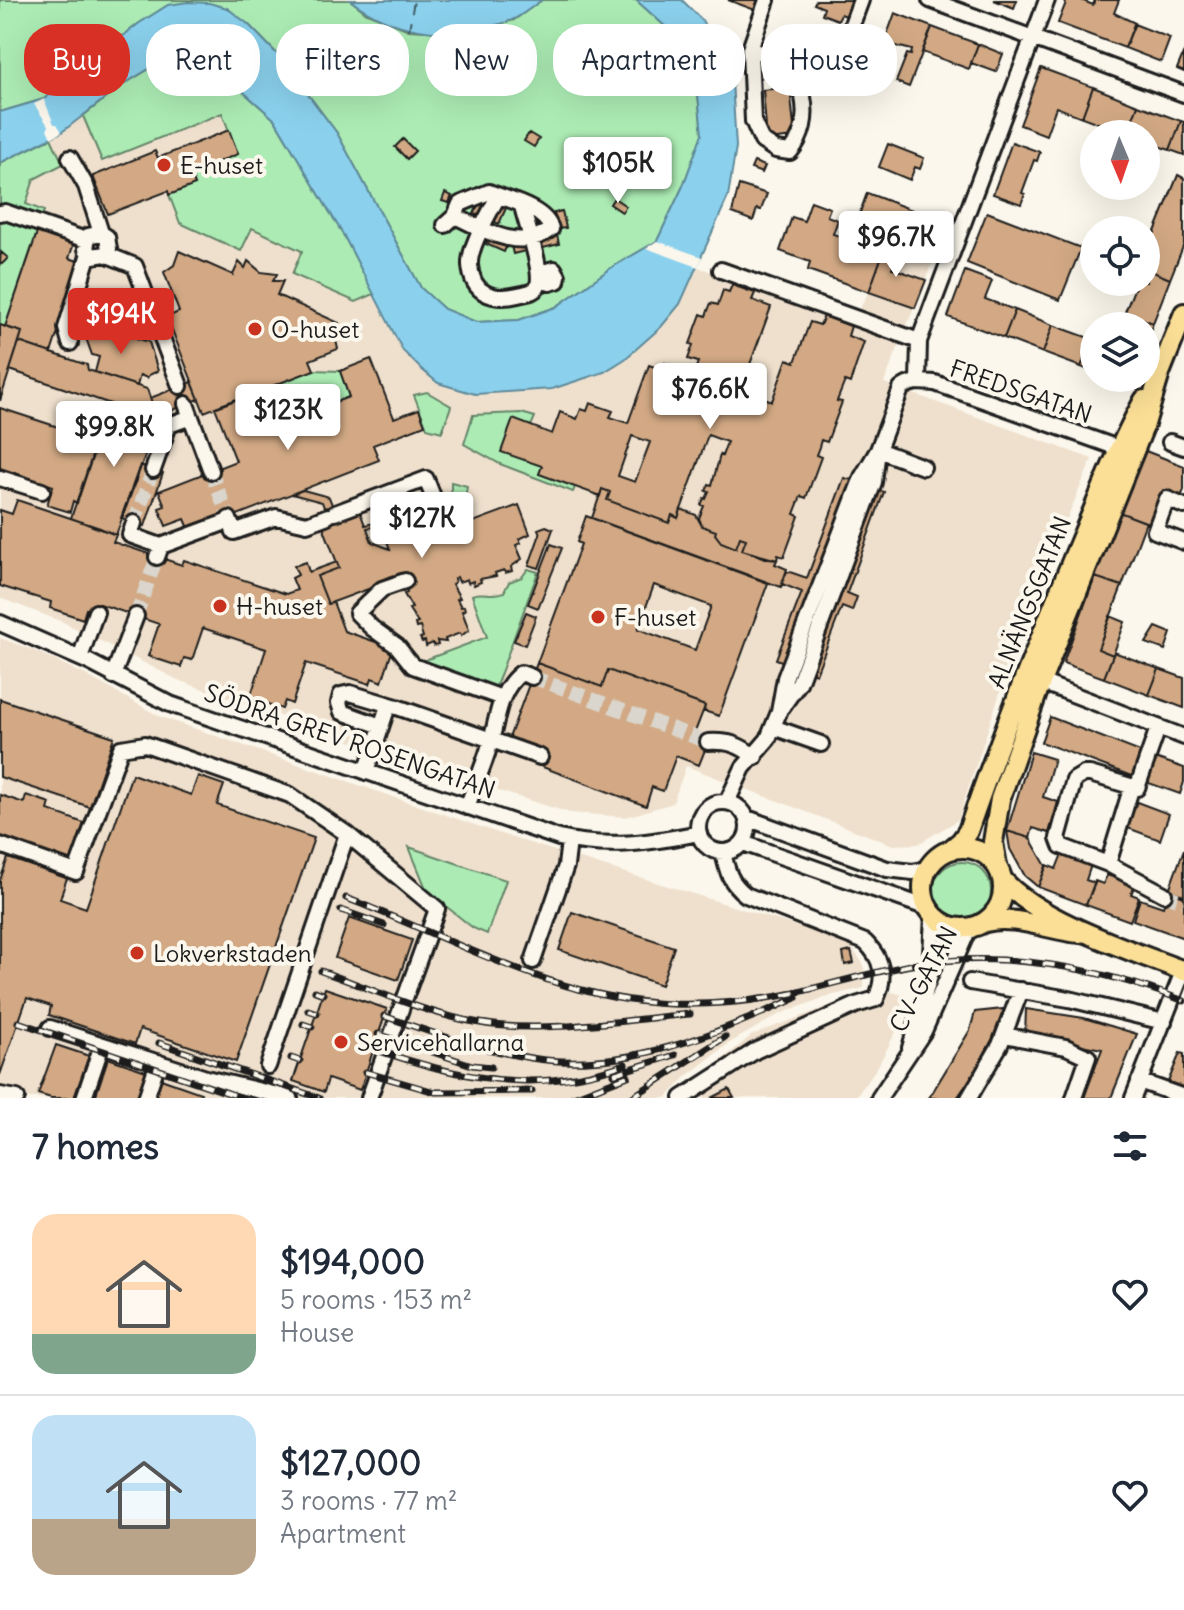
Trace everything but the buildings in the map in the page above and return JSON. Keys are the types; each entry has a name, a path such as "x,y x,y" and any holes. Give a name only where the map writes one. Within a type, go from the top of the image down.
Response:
{"main road":[{"name":"ALNÄNGSGATAN","path":"950,850 968,831 1184,313"},
{"name":"ALNÄNGSGATAN","path":"999,873 993,842 1000,799 1033,679"},
{"path":"1091,934 996,919 950,927 930,911 922,890 927,869 936,858 950,850 977,851 1010,889 1032,904 1091,934 1184,970"},
{"path":"980,924 1000,905 1003,892 999,873"}],"street":[{"path":"767,0 750,49 753,121 762,141 783,152 790,152 801,140 803,96"},
{"path":"852,24 861,0"},
{"path":"930,0 1184,94"},
{"name":"FREDSGATAN","path":"1047,0 919,341 918,382 935,383 1126,450"},
{"path":"750,49 761,53"},
{"path":"70,158 86,186 101,233"},
{"path":"489,192 522,206 541,214 551,229 511,241 450,221 460,204 489,192"},
{"path":"498,196 482,229 470,267 478,287 497,299 533,292 539,276 522,206"},
{"path":"0,213 5,212 88,247 100,257 110,243 107,237 94,233 88,247 66,328 70,343"},
{"path":"105,254 135,266 180,386"},
{"path":"721,270 919,341"},
{"path":"727,802 743,768 755,757 773,727 789,669 862,477 878,450 901,389 918,382"},
{"path":"153,470 169,425 188,411 211,471"},
{"path":"878,450 923,467"},
{"path":"0,478 42,491"},
{"path":"134,523 130,535 159,552 229,520 234,532 276,517 307,524 426,479 432,494"},
{"path":"1184,506 1167,499 1155,531 1184,542"},
{"path":"405,581 382,589 357,613 397,646 413,666 502,698"},
{"path":"80,658 96,612"},
{"path":"113,676 136,616"},
{"name":"SÖDRA GREV ROSENGATAN","path":"0,623 80,658 170,704 569,841 622,846 699,833"},
{"path":"467,807 492,739 493,724 502,698 511,680 521,673 532,677"},
{"path":"1033,679 1184,737"},
{"path":"381,726 342,712 339,703 341,695 350,693 540,757"},
{"path":"366,772 388,706"},
{"path":"773,727 821,744"},
{"path":"1158,728 1137,788 1090,774 1074,780 1058,838 1061,846 1108,864 1164,894"},
{"path":"708,742 727,741 755,757"},
{"path":"0,845 76,872 121,748 145,744 290,795 347,834 437,909 369,1098"},
{"path":"1108,864 1132,786"},
{"path":"747,818 748,829 743,843 735,849 723,852 708,846 699,833 700,818 706,809 715,803 727,802 737,806 747,818 887,869 913,872 927,869"},
{"path":"268,1066 347,834"},
{"path":"533,961 566,866 569,841"},
{"path":"743,843 930,911"},
{"path":"682,1098 755,1051 876,999 883,983 876,953 865,942 746,895 735,887 728,876 723,852"},
{"name":"CV-GATAN","path":"909,1051 930,975 930,911"},
{"name":"CV-GATAN","path":"879,1098 924,1031 967,933 980,924"},
{"path":"1133,1098 1184,970"},
{"path":"970,982 1069,999 1164,1022"},
{"path":"969,1098 1004,1035 1021,990"},
{"path":"50,1028 206,1078 290,1098"},
{"path":"1004,1035 1066,1047 1088,1057 1074,1098"},
{"path":"84,1098 102,1045"},
{"path":"146,1098 158,1062"},
{"path":"1139,1081 1184,1097"},
{"path":"0,1095 17,1098"}],"shaded area":[{"path":"146,77 146,96 214,96 344,236 403,351 438,383 680,304 698,267 852,324 869,291 889,236 936,253 884,383 1092,459 1022,626 958,820 918,844 893,845 686,766 673,803 626,817 570,813 428,769 178,680 63,622 0,598 0,163 51,138 108,96 130,96 130,83"},
{"path":"0,638 84,674 161,717 507,836 848,942 864,965 864,988 782,1013 731,1042 689,1074 666,1098 0,1098"},
{"path":"877,988 903,995 898,1028 878,1066 855,1098 676,1098 752,1035"}],"green space":[{"path":"0,0 350,0 367,13 394,24 276,24 276,53 260,36 260,24 248,24 168,5 130,30 130,24 24,24 24,96 48,96 0,112"},
{"path":"542,0 636,0 663,24 553,24 553,96 698,96 702,134 683,186 657,241 611,268 556,307 519,320 476,322 444,309 421,288 337,133 309,96 409,96 409,30 425,31 425,96 537,96 537,24 499,24 514,20"},
{"path":"146,71 146,96 248,96 275,120 344,236 374,294 356,302 292,274 302,251 252,228 241,251 180,223 169,195 195,185 190,173 238,154 222,113 102,161 83,116 108,96 130,96 130,81"},
{"path":"51,138 63,164 34,179 26,204 44,211 5,327 0,325 0,163"},
{"path":"314,370 340,371 349,397 284,422 261,413 253,393"},
{"path":"427,392 451,406 442,432 427,428 414,395"},
{"path":"521,413 535,417 531,426 513,420 502,451 542,466 539,474 575,487 573,492 500,464 464,444 473,415"},
{"path":"451,482 467,486 464,506 451,501"},
{"path":"528,569 538,572 495,689 425,665 425,660 487,637 472,595 504,592 509,582 522,577"},
{"path":"409,847 506,880 487,934 473,928 427,891"},
{"path":"962,862 973,864 982,871 989,880 989,902 982,911 973,918 962,920 951,918 942,911 935,902 933,891 935,880 942,871 951,864"}],"water":[{"path":"350,0 542,0 507,22 425,24 425,31 409,28 409,24 395,24"},
{"path":"636,0 682,0 704,24 663,24"},
{"path":"209,3 227,8 248,24 146,24 146,71 130,81 130,30 138,24 168,5"},
{"path":"260,36 276,53 276,96 309,96 337,133 421,288 444,309 476,322 519,320 556,307 611,268 657,241 683,186 702,134 698,96 733,96 736,147 728,197 680,304 661,327 625,359 604,372 552,389 475,394 438,383 403,351 344,236 275,120 248,96 260,96"},
{"path":"48,96 108,96 62,132 0,163 0,112"}],"pier":[{"path":"44,99 54,124 62,132 51,138 49,127 34,104"},
{"path":"657,241 702,257 698,267 646,248"}],"ferry route":[{"path":"409,30 414,0"}],"tunnel":[{"path":"134,523 153,470"},
{"path":"211,471 229,519"},
{"path":"136,616 157,557"},
{"path":"532,677 708,742"},
{"path":"1164,894 1184,902"}],"railway":[{"path":"346,898 546,979 629,1000 672,1004 752,1000 911,965 980,960 1015,961 1084,971 1184,1001"},
{"path":"341,910 384,925"},
{"path":"321,971 440,1014 504,1026 584,1025 690,1014"},
{"path":"315,991 323,994"},
{"path":"384,1016 512,1055 565,1061 599,1060 667,1048 733,1025 796,998"},
{"path":"308,1010 317,1013"},
{"path":"18,1022 243,1098"},
{"path":"303,1024 312,1027"},
{"path":"378,1034 472,1065 491,1067"},
{"path":"631,1098 725,1037"},
{"path":"159,1043 319,1098"},
{"path":"373,1049 467,1075 528,1081 592,1074 625,1064"},
{"path":"614,1074 675,1055"},
{"path":"291,1058 300,1061"},
{"path":"365,1072 435,1092 532,1091"},
{"path":"571,1098 628,1076"}],"place":[{"name":"E-huset","path":"164,165"},
{"name":"O-huset","path":"255,329"},
{"name":"H-huset","path":"220,606"},
{"name":"F-huset","path":"598,617"},
{"name":"Lokverkstaden","path":"137,953"},
{"name":"Servicehallarna","path":"341,1042"}]}
